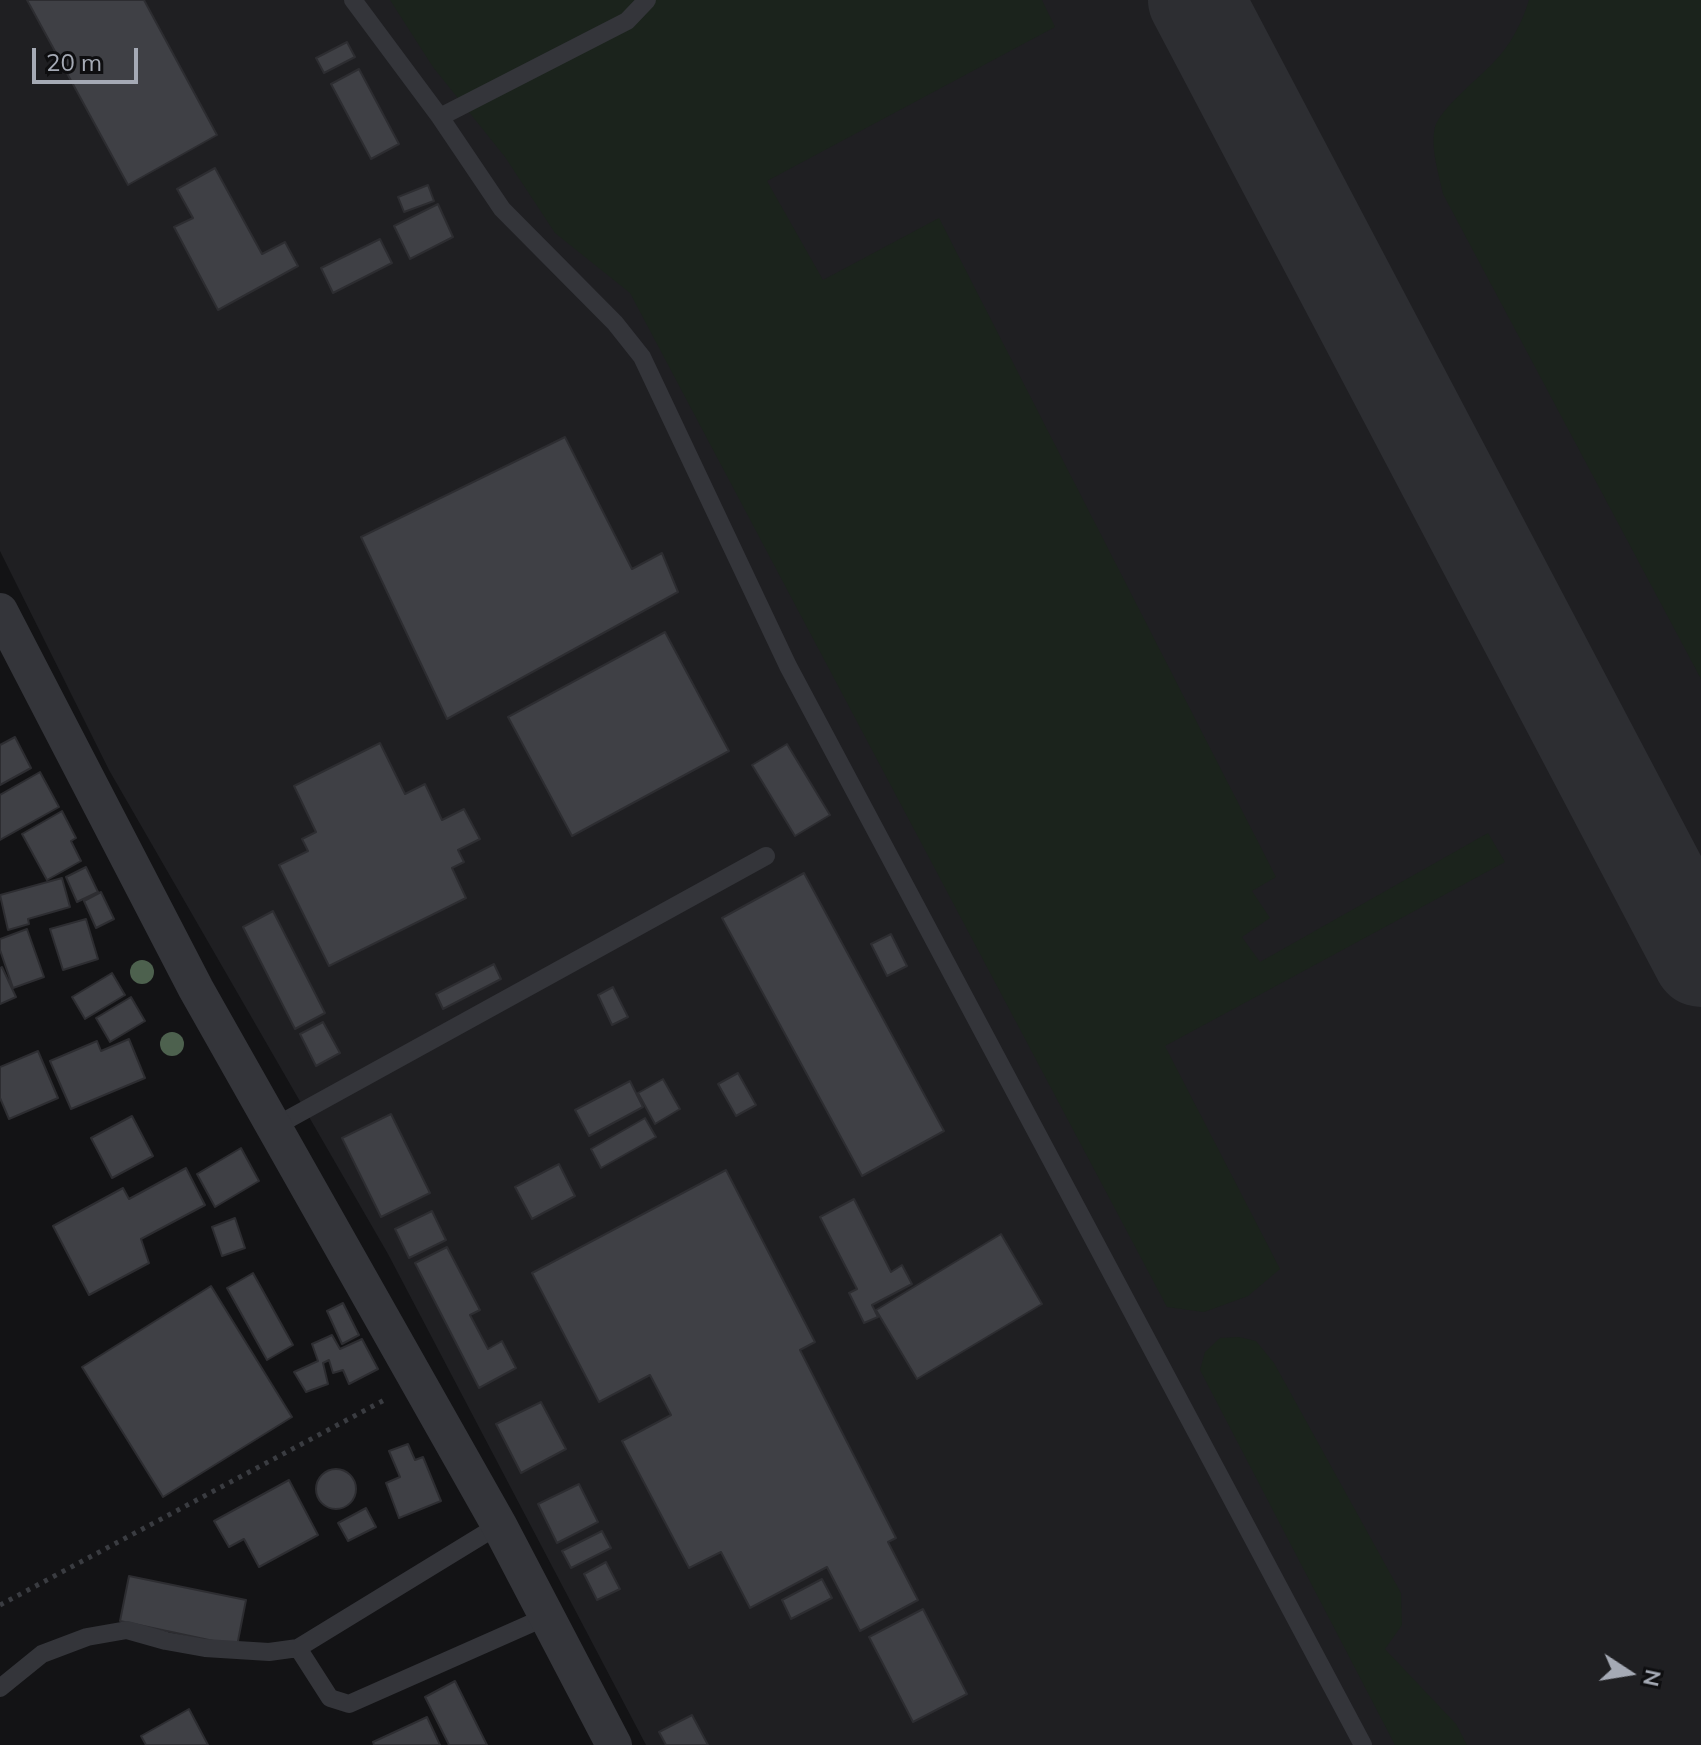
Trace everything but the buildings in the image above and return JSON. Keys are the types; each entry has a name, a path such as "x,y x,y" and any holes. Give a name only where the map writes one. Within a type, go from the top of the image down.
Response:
{"street":[{"path":"0,611 196,989 499,1525 614,1745"}],"lane":[{"path":"353,0 440,117 502,209 615,323 642,357 788,666 1363,1745"},
{"path":"440,117 627,21 647,0"},
{"path":"274,1127 766,856"},
{"path":"0,1688 42,1654 87,1637 127,1630 205,1648 269,1652 298,1648 499,1525"},
{"path":"298,1648 330,1698 349,1704 548,1616"}],"path":[{"path":"0,1605 419,1382"}],"shaded area":[{"path":"0,0 1701,0 1701,1745 646,1745 388,1254 109,770 0,551"},
{"path":"390,0 1042,0 1055,27 767,181 823,280 939,218 1276,877 1252,891 1270,918 1242,937 1260,962 1488,833 1505,862 1165,1046 1280,1269 1248,1296 1204,1312 1167,1307 630,293 555,233 505,157 433,67"},
{"path":"1529,0 1701,0 1701,679 1443,194 1434,152 1438,120 1505,49 1519,26"},
{"path":"1239,1337 1256,1341 1274,1363 1401,1593 1402,1625 1385,1649 1456,1724 1467,1745 1395,1745 1200,1370 1205,1352 1220,1338"}],"taxiway":[{"path":"1196,0 1701,959"}]}
